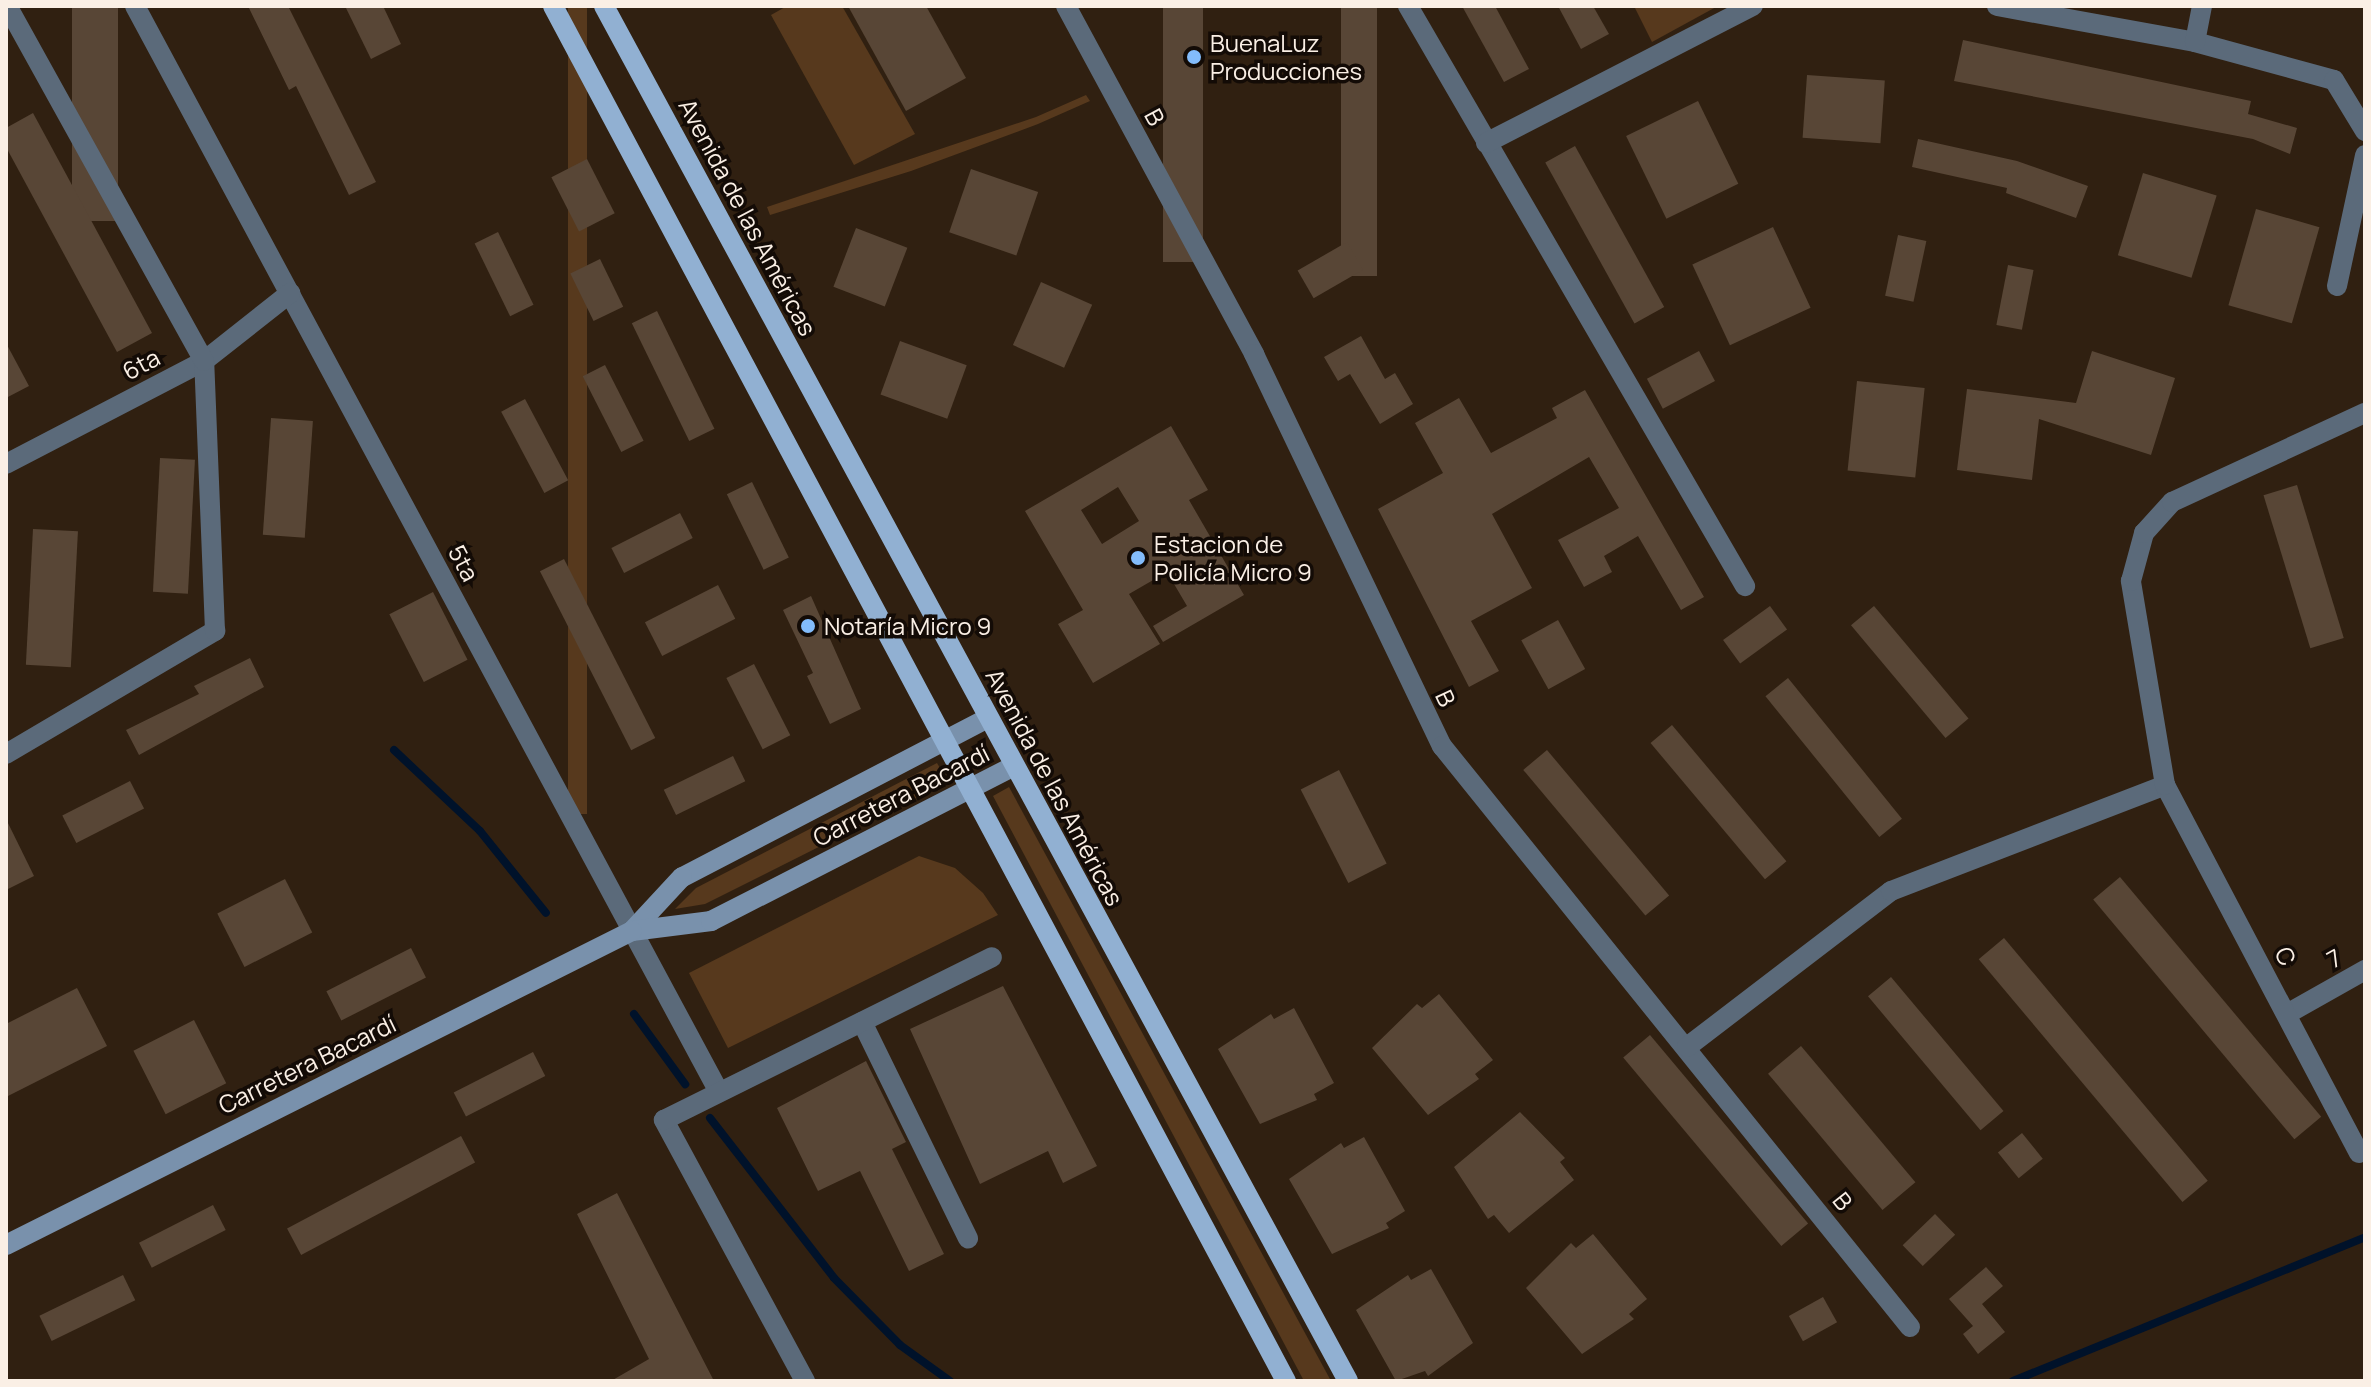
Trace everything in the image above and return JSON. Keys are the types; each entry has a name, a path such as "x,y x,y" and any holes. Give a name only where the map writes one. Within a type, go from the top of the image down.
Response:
{"main road":[{"path":"553,6 1286,1381"},
{"name":"Avenida de las Américas","path":"604,6 1348,1381"},
{"name":"Carretera Bacardí","path":"632,931 682,877 988,718"},
{"name":"Carretera Bacardí","path":"6,1245 632,931 711,921 1014,766"}],"street":[{"path":"6,754 215,631 204,361 7,6"},
{"name":"5ta","path":"135,6 718,1090"},
{"name":"B","path":"1066,6 1254,354 1431,729 1910,1327"},
{"path":"1408,6 1745,586"},
{"path":"1486,143 1753,6"},
{"path":"1997,6 2195,42 2334,80 2365,131"},
{"path":"2195,42 2202,6"},
{"path":"2337,286 2365,155"},
{"name":"6ta","path":"6,464 204,361 290,293"},
{"name":"C","path":"2359,1153 2165,785 2131,581 2144,533 2172,502 2365,413"},
{"path":"1687,1047 1891,891 2165,785"},
{"path":"805,1381 664,1120 718,1090 992,957"},
{"name":"7","path":"2287,1014 2365,970"},
{"path":"862,1022 968,1238"}],"shaded area":[{"path":"568,6 587,6 587,814 568,814"},
{"path":"787,6 842,6 915,134 854,165 771,15"},
{"path":"1634,6 1714,6 1716,7 1652,42"},
{"path":"1086,95 1090,101 1038,124 911,171 770,215 767,207 1036,117"},
{"path":"937,763 948,782 705,904 675,909 696,888"},
{"path":"1009,787 1331,1381 1304,1381 993,796"},
{"path":"919,856 955,868 983,893 998,915 728,1048 689,973"}],"building":[{"path":"72,6 118,6 118,221 72,221"},
{"path":"248,6 288,6 376,182 349,195 296,86 289,90"},
{"path":"345,6 383,6 401,44 371,59"},
{"path":"848,6 926,6 966,78 906,111"},
{"path":"1163,6 1203,6 1203,262 1163,262"},
{"path":"1341,6 1377,6 1377,276 1341,276"},
{"path":"1462,6 1495,6 1529,69 1504,82"},
{"path":"1558,6 1593,6 1609,34 1581,49"},
{"path":"1963,40 2251,101 2248,114 2297,128 2290,154 2253,139 1954,81"},
{"path":"1807,75 1885,80 1880,143 1803,138"},
{"path":"1698,101 1738,184 1666,219 1626,136"},
{"path":"33,113 152,333 117,352 6,147 6,128"},
{"path":"1918,139 2017,161 2088,186 2076,218 2006,193 2007,188 1912,167"},
{"path":"1575,146 1664,307 1634,323 1545,162"},
{"path":"587,159 615,213 579,232 551,177"},
{"path":"971,169 1038,192 1016,255 949,232"},
{"path":"2143,173 2217,196 2191,278 2118,255"},
{"path":"2256,209 2319,227 2292,323 2228,305"},
{"path":"1773,227 1811,308 1730,345 1692,265"},
{"path":"856,228 907,248 885,307 833,287"},
{"path":"498,232 534,305 510,316 475,243"},
{"path":"1898,235 1926,241 1913,302 1885,296"},
{"path":"1347,242 1363,270 1314,298 1298,270"},
{"path":"600,259 623,307 594,321 570,273"},
{"path":"2008,265 2034,270 2022,330 1996,325"},
{"path":"1041,282 1092,305 1064,368 1013,345"},
{"path":"657,311 714,429 689,441 632,323"},
{"path":"1361,336 1385,379 1395,373 1413,404 1380,424 1350,374 1338,381 1324,357"},
{"path":"900,341 967,365 947,419 881,395"},
{"path":"6,343 29,386 6,398"},
{"path":"1699,351 1715,381 1663,409 1647,379"},
{"path":"2092,351 2175,378 2151,455 2039,419 2032,480 1957,470 1967,389 2076,403"},
{"path":"605,365 644,441 621,452 583,376"},
{"path":"1857,381 1925,388 1915,478 1848,471"},
{"path":"1585,390 1704,597 1681,610 1638,536 1604,556 1612,572 1584,587 1558,540 1619,508 1589,457 1492,514 1532,588 1471,621 1499,671 1469,687 1378,509 1443,473 1415,423 1459,398 1491,453 1557,418 1552,408"},
{"path":"525,399 568,480 544,493 501,412"},
{"path":"271,418 313,421 305,538 263,535"},
{"name":"Estacion de Policía Micro 9","path":"1171,426 1208,490 1189,500 1244,595 1163,642 1153,626 1187,606 1167,572 1129,594 1160,644 1093,683 1058,624 1083,610 1025,511","holes":["1118,487 1139,521 1102,544 1081,510"]},
{"path":"160,458 195,460 188,594 153,592"},
{"path":"752,482 789,557 764,570 727,494"},
{"path":"2297,485 2344,638 2310,648 2264,495"},
{"path":"680,513 693,538 624,573 611,548"},
{"path":"33,529 78,531 71,667 26,665"},
{"path":"564,559 655,738 631,750 540,571"},
{"path":"718,585 735,619 662,656 645,622"},
{"path":"433,592 468,660 424,682 389,614"},
{"path":"811,596 861,709 830,724 807,676 813,673 783,610"},
{"path":"1770,606 1787,629 1740,664 1723,640"},
{"path":"1874,606 1968,719 1946,738 1851,625"},
{"path":"1558,620 1585,669 1548,689 1521,640"},
{"path":"250,658 264,687 139,755 126,730 199,694 194,686"},
{"path":"754,664 790,735 763,749 726,678"},
{"path":"1788,678 1902,819 1879,837 1765,696"},
{"path":"1672,725 1786,861 1765,879 1651,743"},
{"path":"1547,750 1669,896 1645,915 1523,770"},
{"path":"733,756 745,781 676,815 664,790"},
{"path":"1339,770 1387,864 1348,883 1301,790"},
{"path":"130,781 144,809 76,843 62,816"},
{"path":"6,819 34,876 6,890"},
{"path":"2120,877 2321,1117 2294,1139 2093,899"},
{"path":"285,879 312,932 245,967 217,914"},
{"path":"2004,938 2208,1181 2182,1202 1979,959"},
{"path":"411,948 426,977 341,1021 326,991"},
{"path":"1891,977 2003,1111 1981,1130 1868,996"},
{"path":"1003,986 1097,1166 1063,1183 1048,1151 980,1184 910,1029"},
{"path":"77,988 107,1046 6,1097 6,1024"},
{"path":"1439,994 1493,1060 1475,1074 1479,1079 1428,1115 1372,1048 1417,1004 1422,1008"},
{"path":"1294,1008 1334,1083 1314,1094 1317,1100 1260,1124 1218,1049 1271,1014 1274,1019"},
{"path":"194,1020 226,1083 166,1114 133,1051"},
{"path":"1650,1035 1808,1223 1781,1246 1623,1057"},
{"path":"1801,1046 1915,1182 1882,1210 1768,1074"},
{"path":"533,1052 545,1076 466,1116 454,1092"},
{"path":"866,1061 906,1142 892,1149 944,1254 909,1271 860,1171 818,1191 777,1108"},
{"path":"1520,1112 1565,1158 1560,1162 1574,1180 1509,1233 1494,1215 1488,1219 1454,1167"},
{"path":"2022,1133 2043,1159 2019,1178 1998,1153"},
{"path":"461,1136 475,1162 301,1255 287,1228"},
{"path":"1364,1137 1405,1211 1386,1223 1389,1228 1332,1254 1289,1179 1341,1143 1344,1148"},
{"path":"617,1193 714,1381 611,1381 649,1359 577,1214"},
{"path":"213,1205 226,1230 152,1268 139,1243"},
{"path":"1935,1214 1955,1235 1923,1266 1903,1245"},
{"path":"1593,1234 1647,1299 1629,1314 1634,1319 1582,1354 1526,1288 1571,1243 1576,1248"},
{"path":"1986,1267 2003,1286 1982,1304 2005,1332 1978,1354 1963,1334 1973,1326 1949,1299"},
{"path":"1431,1269 1473,1343 1428,1376 1425,1371 1396,1381 1356,1310 1408,1275 1411,1280"},
{"path":"123,1275 135,1300 52,1341 39,1316"},
{"path":"1823,1297 1837,1322 1803,1341 1789,1316"}],"waterway":[{"path":"394,750 480,831 546,913"},
{"path":"634,1014 685,1084"},
{"path":"710,1118 834,1278 900,1345 950,1381"},
{"path":"2013,1381 2365,1237"}],"place":[{"name":"BuenaLuz Producciones","path":"1194,57"},
{"name":"Estacion de Policía Micro 9","path":"1138,558"},
{"name":"Notaría Micro 9","path":"808,626"}]}
